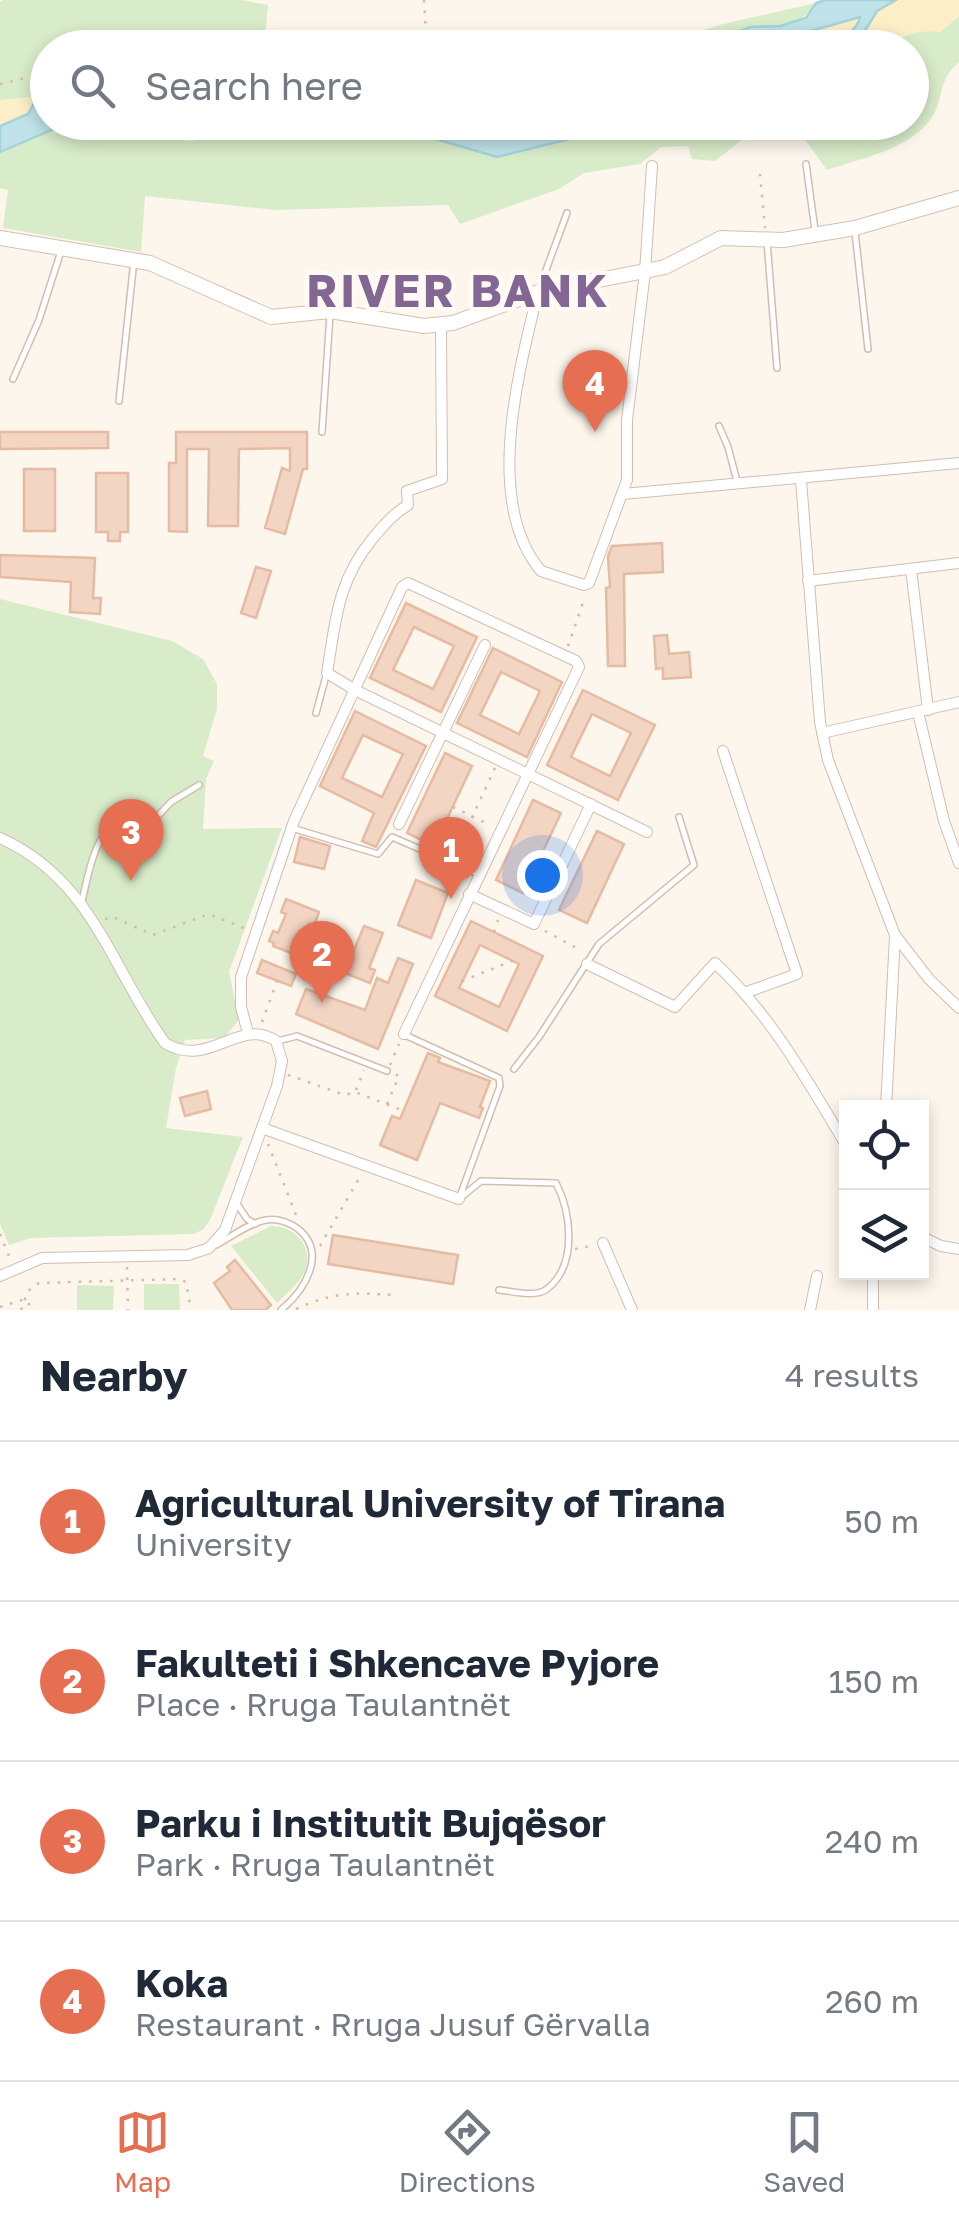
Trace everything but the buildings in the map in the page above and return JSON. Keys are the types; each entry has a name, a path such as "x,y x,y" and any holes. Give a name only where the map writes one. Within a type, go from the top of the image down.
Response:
{"street":[{"path":"538,292 512,424 512,502 516,526 540,571 584,586 589,583 600,545 623,494 629,462 627,420 652,166"},
{"path":"0,238 164,268 271,317 330,311 401,325 441,325 538,292 678,262 721,238 767,240 855,228 959,198"},
{"path":"441,325 442,480 407,491 408,506 389,518 350,569 339,595 327,673 647,832"},
{"path":"623,494 959,463"},
{"path":"800,480 822,733 833,774 895,935 928,979 959,1008"},
{"path":"808,581 959,564"},
{"path":"911,569 923,711 944,821 959,864"},
{"path":"253,1033 241,1007 241,977 292,828 402,586 408,584 576,660 579,668 404,1034"},
{"path":"398,824 485,644"},
{"path":"822,733 959,702"},
{"path":"723,751 797,974 747,992"},
{"path":"469,894 534,924 591,804"},
{"path":"0,838 60,876 94,922 164,1043 186,1051 204,1049 253,1033 276,1042 281,1073 224,1230 209,1248 188,1255 42,1258 0,1276"},
{"path":"886,1100 895,935"},
{"path":"589,961 675,1008 715,962 747,992 782,1040 839,1134"},
{"path":"262,1128 459,1198"},
{"path":"929,1241 959,1249"},
{"path":"598,1244 632,1310"},
{"path":"810,1310 817,1276"},
{"path":"873,1280 873,1310"}],"lane":[{"path":"806,164 815,234"},
{"path":"538,292 568,213"},
{"path":"855,228 868,349"},
{"path":"767,240 777,368"},
{"path":"13,379 39,320 61,250"},
{"path":"119,402 134,260"},
{"path":"322,432 330,311"},
{"path":"719,426 738,485"},
{"path":"316,714 327,673"},
{"path":"82,904 98,848 110,828 119,823 154,820 171,802 200,785"},
{"path":"514,1069 598,944 694,866 679,817"},
{"path":"292,828 378,854 392,836 478,874"},
{"path":"404,1034 499,1078 500,1086 459,1198"},
{"path":"276,1042 297,1036 388,1070"},
{"path":"459,1198 480,1181 556,1183 563,1197 569,1232 567,1251 565,1262 547,1290 536,1294 499,1290"},
{"path":"235,1201 246,1219 255,1224"},
{"path":"209,1248 255,1224 280,1220 304,1235 312,1251 312,1262 304,1287 283,1309"}],"path":[{"path":"424,0 426,30"},
{"path":"0,84 30,77"},
{"path":"760,174 767,240"},
{"path":"564,655 585,600 584,586"},
{"path":"451,862 500,758"},
{"path":"453,808 500,830"},
{"path":"494,932 502,909"},
{"path":"94,922 113,917 152,935 208,914 257,934"},
{"path":"534,924 589,961"},
{"path":"462,981 512,961"},
{"path":"253,1033 277,981"},
{"path":"394,1057 404,1034"},
{"path":"355,1092 367,1063"},
{"path":"388,1070 399,1076 388,1104"},
{"path":"281,1073 345,1096 355,1092 404,1111"},
{"path":"262,1128 304,1235"},
{"path":"312,1262 367,1166"},
{"path":"0,1234 15,1269"},
{"path":"567,1251 598,1244"},
{"path":"128,1270 128,1310"},
{"path":"21,1310 32,1286 39,1282 183,1280 191,1310"},
{"path":"283,1309 297,1309 319,1298 350,1293 396,1295"},
{"path":"0,1307 25,1300"},
{"path":"25,1300 33,1310"}],"green space":[{"path":"241,0 268,5 266,30 30,30 30,97 0,100 0,2"},
{"path":"816,3 793,22 745,30 703,30"},
{"path":"959,16 959,62 947,76 929,121 929,30 921,30 924,29 940,32"},
{"path":"30,140 439,140 497,157 566,140 742,140 715,161 692,159 688,146 661,147 640,164 584,173 559,189 460,224 448,205 274,210 145,196 141,252 3,228 8,190 0,188 0,152"},
{"path":"805,140 907,140 884,151 827,170"},
{"path":"0,599 172,641 203,659 217,684 217,709 203,756 214,761 206,779 203,829 282,828 229,972 239,1020 224,1038 185,1040 176,1068 166,1128 243,1137 210,1220 194,1234 31,1238 9,1245 0,1224"},
{"path":"271,1226 295,1234 307,1253 303,1275 277,1303 231,1246"},
{"path":"144,1284 179,1284 180,1310 144,1310"},
{"path":"77,1285 114,1286 113,1310 77,1310"}],"sand":[{"path":"896,0 959,0 959,16 939,32 866,30 877,11"},
{"path":"854,16 861,17 854,30 812,30"},
{"path":"30,98 30,110 0,126 0,100"}],"water":[{"path":"896,0 877,11 865,30 852,30 860,17 814,30 743,30 780,26 806,18 816,3"},
{"path":"30,110 30,139 0,152 0,126"},
{"path":"439,140 566,140 497,157"}],"place":[{"name":"Koka","path":"595,432"},
{"name":"Parku i Institutit Bujqësor","path":"131,881"},
{"name":"Agricultural University of Tirana","path":"451,899"},
{"name":"Fakulteti i Shkencave Pyjore","path":"322,1003"}],"district":[{"name":"RIVER BANK","path":"458,291"}]}
